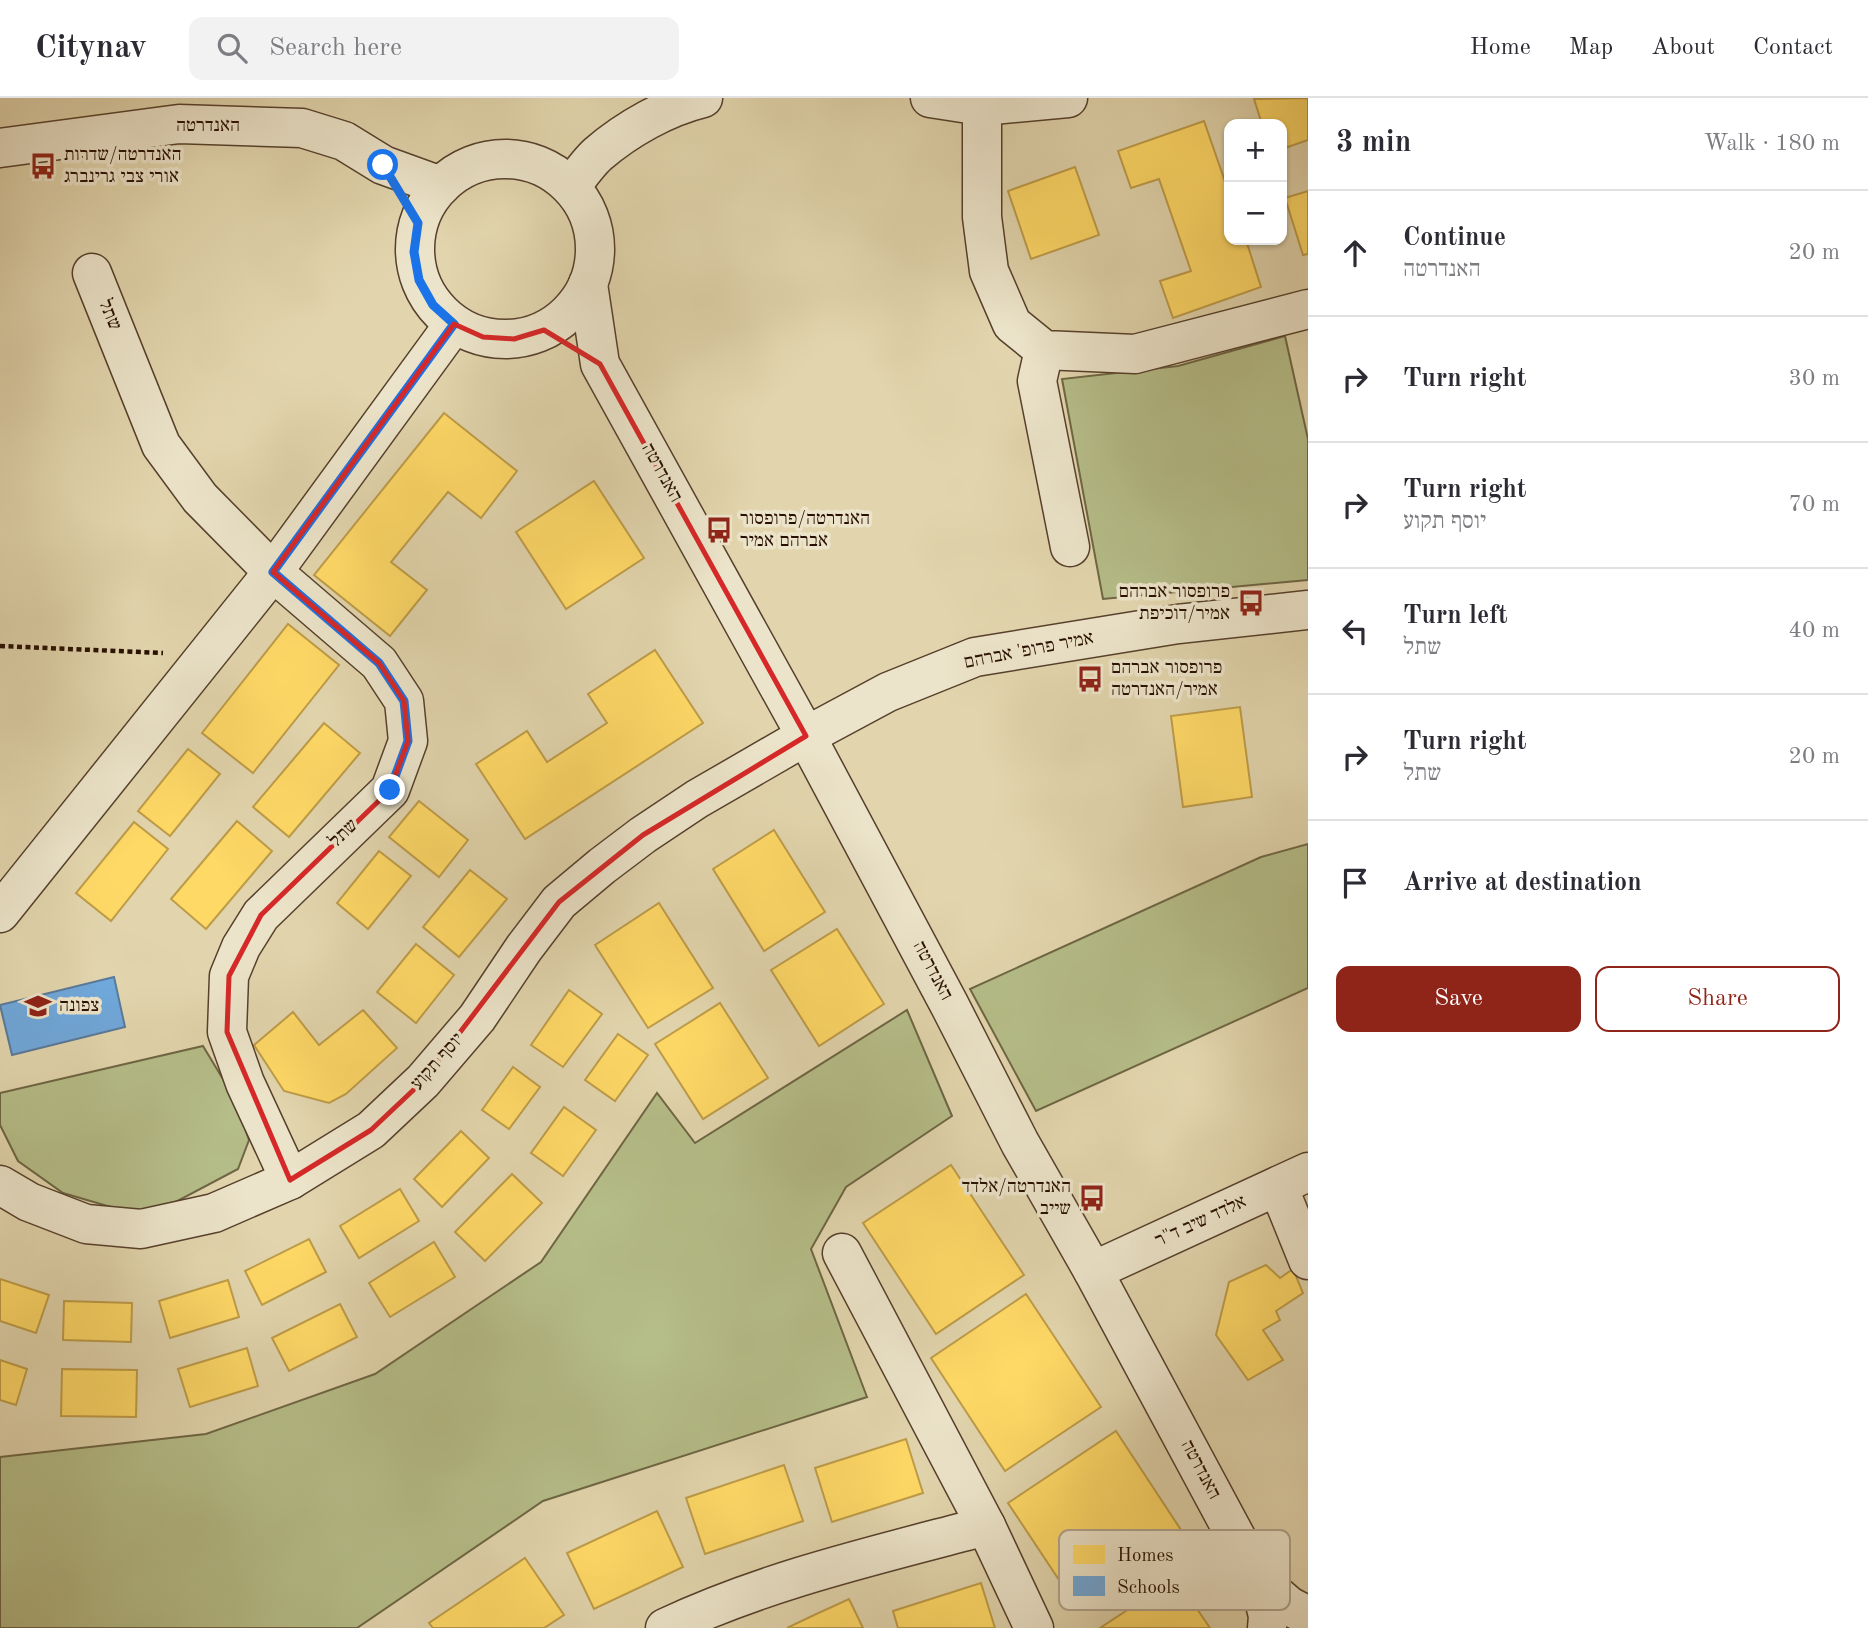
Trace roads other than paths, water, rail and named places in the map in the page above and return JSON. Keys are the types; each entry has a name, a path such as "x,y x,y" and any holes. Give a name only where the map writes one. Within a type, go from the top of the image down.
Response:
{"street":[{"path":"930,98 982,106 1069,98"},
{"path":"570,187 597,155 633,129 689,100"},
{"path":"982,106 982,217 989,271 1012,324 1044,350 1135,354 1308,309"},
{"name":"האנדרטה","path":"8,145 179,124 302,128 345,141 383,165 441,186"},
{"path":"492,159 521,160 548,169 570,187 586,208 593,232 595,258 588,284 578,302 563,318 544,330 514,339 483,337 454,324 433,305 419,280 414,252 418,223 427,203 441,186 464,169 492,159"},
{"name":"האנדרטה","path":"383,165 418,223"},
{"name":"שתל","path":"92,273 161,444 200,498 273,572 379,663 404,701 408,741 390,790 261,915 241,947 229,976 228,1032 245,1083 290,1180"},
{"name":"האנדרטה","path":"588,284 600,364 806,736 1020,1143 1093,1271 1232,1530"},
{"path":"0,913 273,572 454,324"},
{"name":"האנדרטה","path":"544,330 600,364"},
{"path":"1044,350 1037,381 1070,547"},
{"name":"אמיר פרופ' אברהם","path":"806,736 888,692 975,657 1178,624 1308,610"},
{"name":"יוסף תקוע","path":"0,1185 29,1202 86,1224 141,1229 214,1213 290,1180 371,1130 424,1081 477,1018 559,902 643,835 697,799 806,736"},
{"path":"1293,1179 1308,1260"},
{"name":"אלדד שיב ד\"ר","path":"1093,1271 1293,1179"},
{"path":"842,1253 986,1526 1034,1628"},
{"path":"665,1628 712,1606 797,1577 986,1526"},
{"name":"האנדרטה","path":"1290,1607 1308,1618"},
{"name":"האנדרטה","path":"1266,1610 1267,1628"},
{"path":"1287,1628 1308,1618"}],"place":[{"name":"האנדרטה/שדרות אורי צבי גרינברג","path":"43,166"},
{"name":"האנדרטה/פרופסור אברהם אמיר","path":"719,530"},
{"name":"פרופסור אברהם אמיר/דוכיפת","path":"1251,603"},
{"name":"פרופסור אברהם אמיר/האנדרטה","path":"1090,679"},
{"name":"צפונה","path":"38,1006"},
{"name":"האנדרטה/אלדד שייב","path":"1092,1198"}]}
